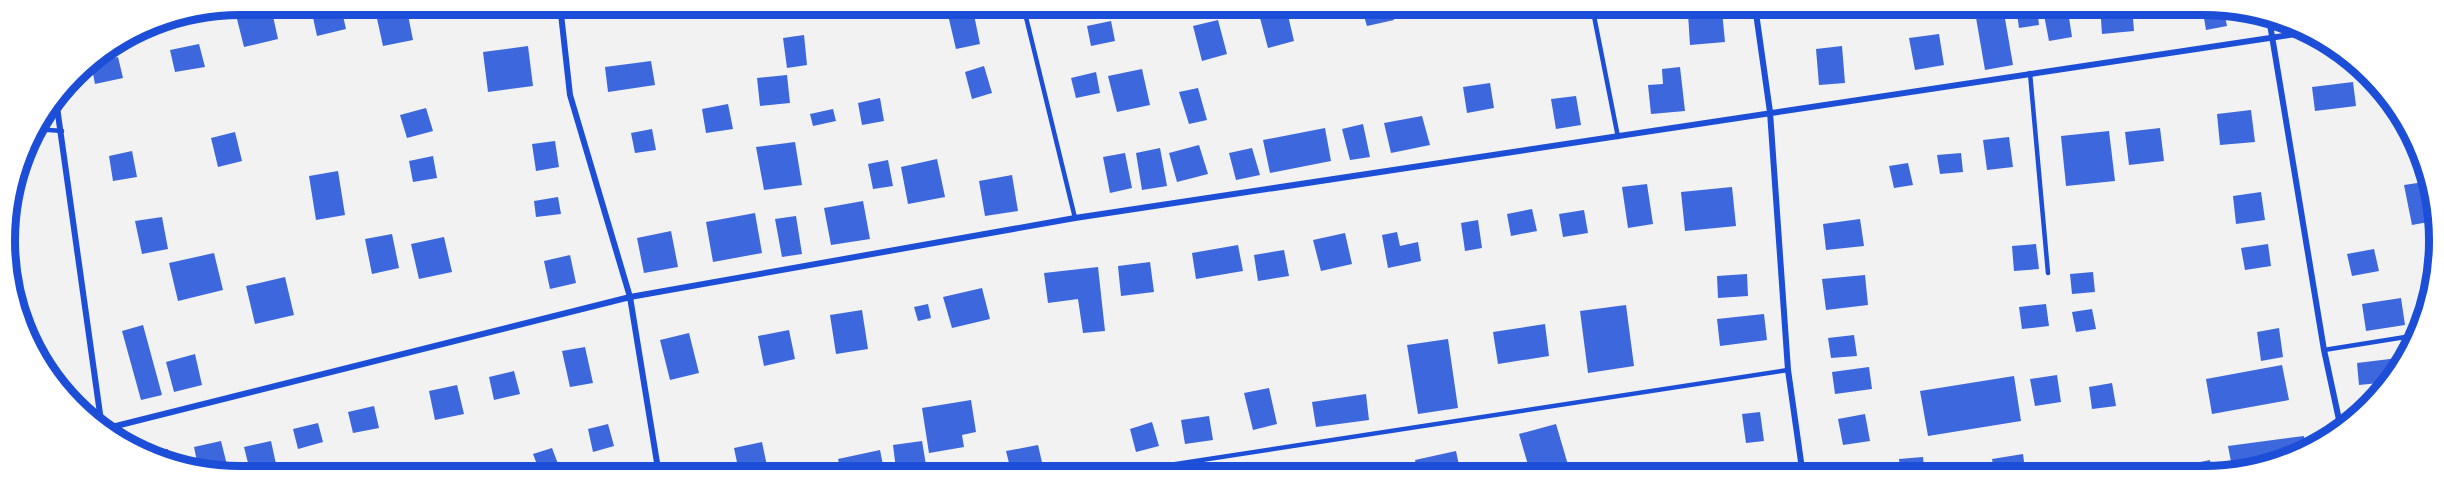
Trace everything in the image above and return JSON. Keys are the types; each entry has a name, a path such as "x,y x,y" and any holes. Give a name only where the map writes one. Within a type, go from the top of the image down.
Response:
{"street":[{"path":"561,15 570,94 630,297 658,466"},
{"path":"1756,15 1770,112 1788,370 1802,466"},
{"path":"2271,25 2324,350 2339,420"},
{"path":"113,426 630,297 1075,218 2294,34"},
{"path":"58,109 101,418"}],"lane":[{"path":"1025,15 1075,218"},
{"path":"1594,15 1618,136"},
{"path":"2030,73 2048,273"},
{"path":"44,130 62,131"},
{"path":"2324,350 2408,337"},
{"path":"1163,466 1788,370"}],"building":[{"path":"236,15 273,15 278,39 244,47"},
{"path":"312,15 343,15 346,29 317,36"},
{"path":"376,15 408,15 413,40 383,46"},
{"path":"948,15 974,15 980,44 956,49"},
{"path":"1288,15 1294,41 1268,48 1260,18"},
{"path":"1364,15 1393,15 1394,20 1367,26"},
{"path":"1688,15 1722,15 1725,42 1690,45"},
{"path":"1976,15 2004,15 2013,65 1985,70"},
{"path":"2017,15 2038,15 2039,25 2019,28"},
{"path":"2044,15 2069,15 2072,37 2049,41"},
{"path":"2101,15 2133,15 2134,31 2102,34"},
{"path":"2204,15 2225,16 2227,26 2206,30"},
{"path":"1218,20 1227,54 1202,61 1193,26"},
{"path":"1111,21 1115,41 1091,46 1087,26"},
{"path":"1939,34 1944,65 1915,70 1909,38"},
{"path":"804,35 807,65 787,68 783,38"},
{"path":"199,44 205,67 175,72 170,50"},
{"path":"528,46 533,86 488,92 483,52"},
{"path":"1842,46 1845,83 1819,85 1816,49"},
{"path":"118,57 123,78 95,84 92,71 106,60"},
{"path":"651,61 655,85 608,92 605,67"},
{"path":"984,66 992,93 972,99 965,72"},
{"path":"1680,67 1685,111 1651,114 1648,85 1663,84 1662,69"},
{"path":"1142,69 1150,105 1117,112 1108,76"},
{"path":"1096,72 1100,93 1076,98 1071,78"},
{"path":"787,75 790,103 760,106 757,78"},
{"path":"2353,82 2356,106 2315,111 2312,87"},
{"path":"1490,83 1494,108 1467,113 1463,87"},
{"path":"1198,88 1207,120 1189,124 1179,92"},
{"path":"1576,96 1581,125 1556,129 1551,99"},
{"path":"880,98 884,121 862,125 858,103"},
{"path":"728,104 733,129 706,133 702,109"},
{"path":"426,108 433,131 407,138 400,115"},
{"path":"833,109 836,121 813,126 810,114"},
{"path":"2251,110 2255,142 2220,145 2217,114"},
{"path":"1422,116 1430,145 1391,153 1384,123"},
{"path":"1363,124 1370,157 1350,160 1342,129"},
{"path":"1325,128 1331,161 1270,173 1263,140"},
{"path":"2160,128 2164,161 2129,165 2125,132"},
{"path":"652,129 656,150 635,153 631,133"},
{"path":"2109,131 2115,181 2066,186 2061,136"},
{"path":"235,132 242,161 218,167 211,138"},
{"path":"2009,137 2013,167 1987,170 1983,140"},
{"path":"555,141 559,167 536,171 532,144"},
{"path":"795,142 802,185 764,190 756,147"},
{"path":"1199,145 1208,174 1177,182 1169,153"},
{"path":"1160,148 1167,186 1142,190 1136,153"},
{"path":"1252,148 1260,175 1236,180 1229,153"},
{"path":"132,151 137,177 113,181 109,156"},
{"path":"1125,153 1132,188 1110,193 1103,157"},
{"path":"1961,153 1963,172 1940,174 1937,155"},
{"path":"433,156 437,178 413,182 409,161"},
{"path":"937,159 945,197 908,204 901,167"},
{"path":"888,160 893,186 873,189 868,164"},
{"path":"1908,163 1913,185 1894,188 1889,166"},
{"path":"338,171 345,215 316,220 309,176"},
{"path":"1012,175 1018,211 985,216 979,181"},
{"path":"2421,182 2428,222 2412,225 2404,185"},
{"path":"1647,184 1653,224 1628,228 1622,187"},
{"path":"1732,187 1736,226 1685,231 1681,192"},
{"path":"2261,192 2265,220 2236,224 2233,196"},
{"path":"558,197 561,214 536,217 534,201"},
{"path":"863,201 870,239 831,245 824,208"},
{"path":"1532,209 1537,231 1511,236 1507,214"},
{"path":"1584,210 1588,233 1563,237 1559,214"},
{"path":"755,213 762,253 713,262 706,222"},
{"path":"796,216 802,254 782,257 775,219"},
{"path":"162,217 168,249 142,254 135,221"},
{"path":"1860,219 1864,246 1826,250 1823,224"},
{"path":"1478,220 1482,248 1465,251 1461,223"},
{"path":"671,231 678,267 644,273 637,238"},
{"path":"1397,232 1400,246 1418,242 1421,261 1388,268 1382,235"},
{"path":"1345,233 1352,264 1321,271 1313,240"},
{"path":"392,234 399,268 372,274 365,239"},
{"path":"444,237 452,272 419,279 411,244"},
{"path":"2036,244 2039,269 2014,271 2012,246"},
{"path":"2268,244 2271,266 2245,270 2241,248"},
{"path":"1238,245 1243,271 1196,279 1192,253"},
{"path":"2374,249 2379,271 2352,276 2347,254"},
{"path":"1284,250 1289,276 1258,281 1254,255"},
{"path":"214,253 223,290 178,301 169,263"},
{"path":"570,255 576,283 550,289 544,261"},
{"path":"1150,262 1154,292 1121,296 1118,266"},
{"path":"1098,267 1105,331 1083,333 1078,299 1048,303 1044,273"},
{"path":"2093,272 2095,292 2072,294 2070,274"},
{"path":"1747,274 1748,296 1718,298 1717,276"},
{"path":"1865,275 1868,305 1826,310 1822,279"},
{"path":"285,277 294,315 255,324 246,286"},
{"path":"982,288 990,319 952,328 943,297"},
{"path":"2401,298 2405,325 2366,331 2362,304"},
{"path":"928,304 931,318 918,321 914,307"},
{"path":"2046,304 2049,326 2022,329 2019,307"},
{"path":"1626,305 1634,366 1588,373 1580,311"},
{"path":"2092,309 2096,329 2076,332 2072,312"},
{"path":"862,310 868,349 836,354 830,315"},
{"path":"1764,314 1767,340 1720,346 1717,319"},
{"path":"1545,324 1549,356 1498,364 1493,332"},
{"path":"143,325 162,395 141,400 122,331"},
{"path":"2279,328 2283,357 2261,361 2257,332"},
{"path":"789,330 795,359 764,366 758,336"},
{"path":"689,333 699,373 670,380 660,340"},
{"path":"1854,335 1857,356 1831,358 1828,338"},
{"path":"1448,339 1458,408 1418,414 1407,345"},
{"path":"585,347 593,383 570,387 562,351"},
{"path":"195,354 202,385 174,392 166,362"},
{"path":"2396,358 2378,383 2359,385 2357,363"},
{"path":"2282,365 2289,400 2212,414 2206,379"},
{"path":"1869,367 1872,389 1835,394 1832,372"},
{"path":"514,371 520,394 494,400 489,377"},
{"path":"2057,375 2061,402 2035,406 2030,379"},
{"path":"2014,376 2021,421 1928,436 1920,391"},
{"path":"2112,383 2116,406 2092,409 2089,387"},
{"path":"457,385 464,414 435,420 429,391"},
{"path":"1269,388 1277,424 1253,430 1244,393"},
{"path":"1366,394 1369,420 1316,427 1312,402"},
{"path":"971,400 976,432 962,435 964,447 929,453 922,408"},
{"path":"374,406 379,428 353,433 348,412"},
{"path":"1760,412 1764,441 1746,443 1742,414"},
{"path":"1865,414 1870,441 1843,445 1838,419"},
{"path":"1209,416 1213,440 1185,444 1181,420"},
{"path":"1152,422 1159,446 1136,452 1130,429"},
{"path":"318,423 323,442 298,449 293,429"},
{"path":"608,424 614,446 593,452 588,429"},
{"path":"1556,424 1568,466 1528,466 1519,434"},
{"path":"2304,436 2305,442 2276,454 2232,464 2228,446"},
{"path":"221,441 227,466 197,462 194,447"},
{"path":"271,441 276,464 249,466 244,447"},
{"path":"922,441 926,465 896,466 893,445"},
{"path":"762,442 767,466 738,466 734,448"},
{"path":"1038,445 1043,466 1010,466 1006,451"},
{"path":"552,448 559,466 538,466 533,454"},
{"path":"168,449 169,454 168,454 159,451"},
{"path":"880,450 883,466 840,466 838,459"},
{"path":"1456,451 1459,466 1416,466 1415,460"},
{"path":"2023,454 2025,466 1993,466 1992,459"},
{"path":"1923,457 1924,466 1900,466 1899,459"},
{"path":"2210,460 2211,466 2204,466 2180,466"},
{"path":"1357,462 1358,466 1338,466"}]}
